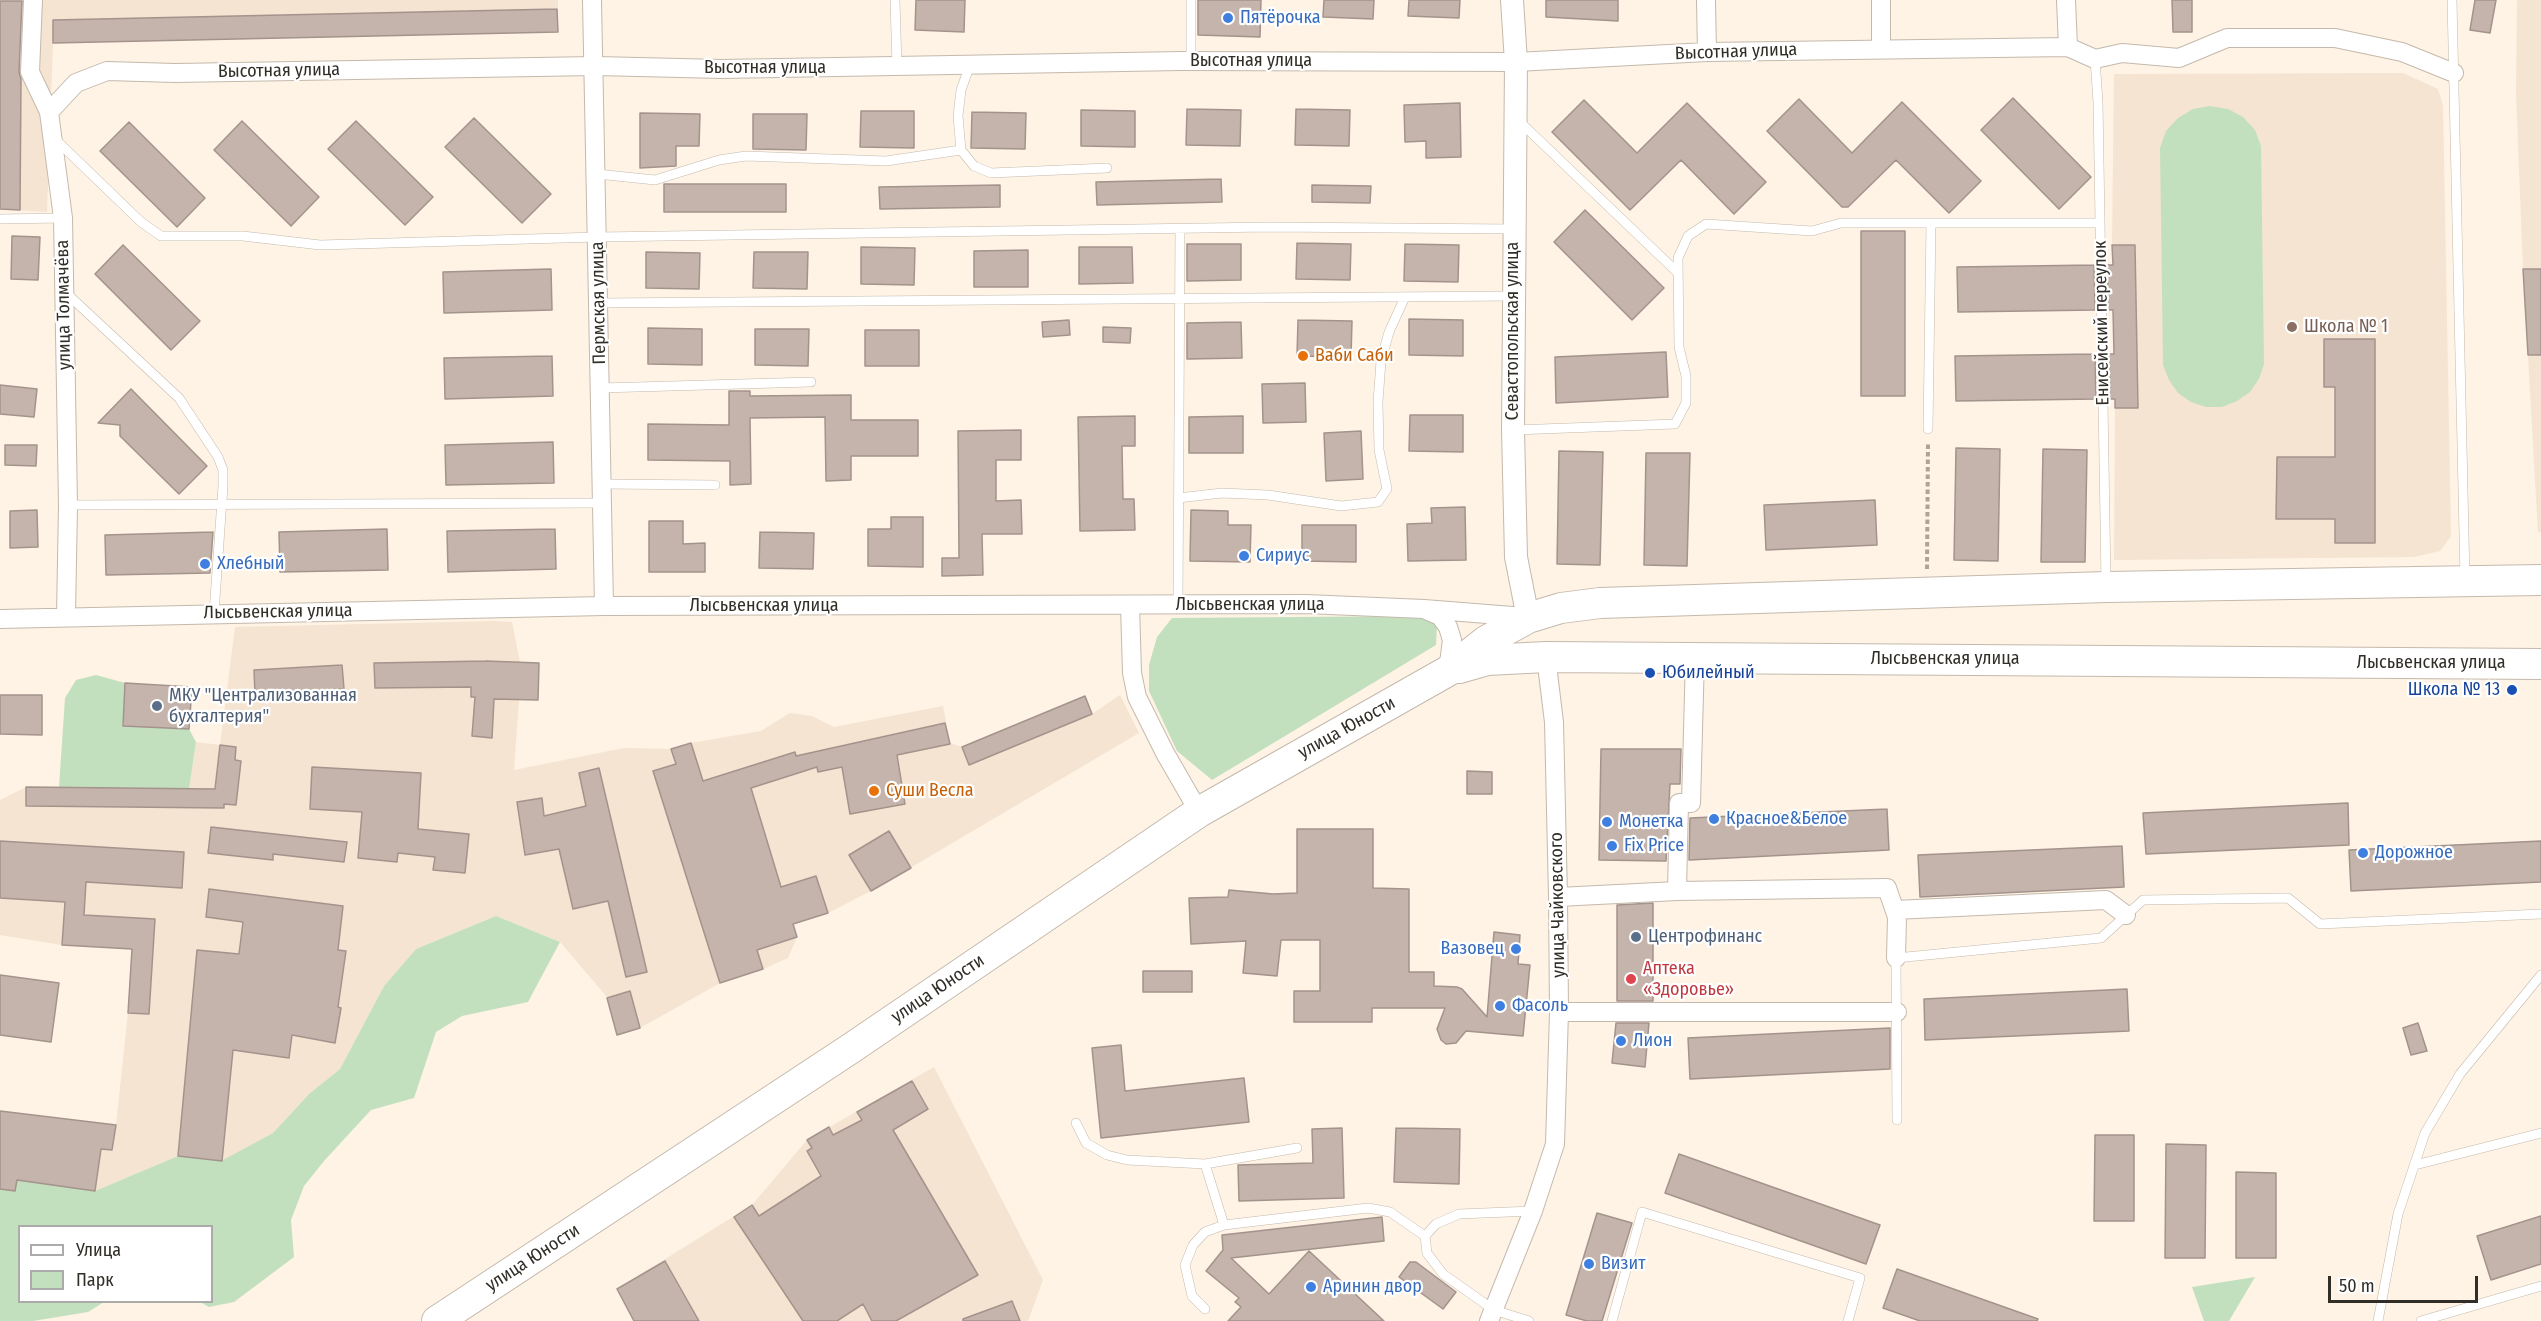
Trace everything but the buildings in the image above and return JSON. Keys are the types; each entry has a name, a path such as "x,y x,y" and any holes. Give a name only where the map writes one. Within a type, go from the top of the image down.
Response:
{"main road":[{"name":"Лысьвенская улица","path":"1448,671 1486,641 1528,618 1561,608 1600,603 2106,587 2541,580"},
{"name":"Севастопольская улица","path":"1528,618 1546,657"},
{"name":"Лысьвенская улица","path":"1448,671 1487,660 1546,657 2541,664"},
{"name":"улица Юности","path":"437,1321 850,1048 1199,812 1448,671"}],"street":[{"name":"улица Толмачёва","path":"33,0 30,72 50,112 63,219 68,505 66,616"},
{"name":"Пермская улица","path":"592,0 596,66 604,606"},
{"name":"Севастопольская улица","path":"1512,0 1516,62 1513,430 1516,556 1528,618"},
{"path":"1706,0 1707,52"},
{"path":"1881,0 1881,49"},
{"path":"2066,0 2068,47"},
{"path":"2095,59 2122,53 2179,57 2227,38 2335,38 2402,52 2454,73"},
{"name":"Высотная улица","path":"50,112 76,83 107,71 174,73 596,66 722,69 1191,62 1516,62 1707,52 2068,47 2095,59"},
{"name":"Лысьвенская улица","path":"0,619 604,606 1306,604 1425,609 1528,618"},
{"path":"1130,605 1132,673 1137,697 1165,753 1199,812"},
{"path":"1425,609 1440,616 1448,627 1452,640 1448,671"},
{"name":"улица Чайковского","path":"1492,1315 1533,1211 1555,1144 1559,1011 1558,897 1554,722 1546,657"},
{"path":"1677,891 1679,803 1691,803 1695,657"},
{"path":"1558,897 1677,891 1887,888 1897,917 1896,958"},
{"path":"1895,910 2106,900 2126,915"},
{"path":"1559,1011 1897,1012"}],"lane":[{"path":"895,0 897,67"},
{"path":"1191,0 1191,62"},
{"path":"2452,0 2465,581"},
{"name":"Енисейский переулок","path":"2095,59 2098,102 2106,587"},
{"path":"970,65 961,90 958,116 961,150 974,166 991,172 1107,168"},
{"path":"1515,118 1678,273"},
{"path":"51,135 141,222 161,236 243,236 320,245 598,237 1180,229 1514,230"},
{"path":"597,174 655,180 719,160 746,156 886,161 961,150"},
{"path":"0,219 63,219"},
{"path":"1513,430 1675,424 1686,403 1686,376 1679,347 1678,258 1688,236 1706,224 1812,231 1841,223 2100,223"},
{"path":"1928,429 1931,223"},
{"path":"1178,605 1180,229"},
{"path":"64,291 179,398 219,457 223,470 214,613"},
{"path":"599,303 1514,296"},
{"path":"1178,498 1222,493 1268,495 1341,506 1378,502 1387,489 1379,450 1378,402 1381,361 1389,332 1405,297"},
{"path":"601,388 811,382"},
{"path":"602,484 715,485"},
{"path":"68,505 603,503"},
{"path":"1897,1120 1896,958 2101,938 2143,900 2288,898 2320,924 2541,914"},
{"path":"2378,1321 2398,1214 2425,1133 2460,1074 2541,975"},
{"path":"1076,1123 1086,1143 1107,1155 1127,1160 1205,1164 1297,1148"},
{"path":"2415,1165 2541,1133"},
{"path":"1205,1164 1224,1225"},
{"path":"1205,1309 1192,1296 1185,1265 1193,1245 1205,1233 1224,1225 1368,1208 1390,1212 1425,1236 1427,1253 1443,1274 1492,1315 1529,1321"},
{"path":"1425,1236 1436,1224 1460,1214 1533,1211"},
{"path":"1612,1321 1642,1212 1860,1278 1848,1321"},
{"path":"2421,1321 2541,1286"}],"path":[{"path":"1927,593 1928,429"}],"shaded area":[{"path":"0,0 558,0 558,32 53,43 47,212 0,209"},
{"path":"2517,0 2541,0 2541,532 2538,532 2523,269 2516,93"},
{"name":"Школа № 1","path":"2403,73 2438,89 2443,105 2451,536 2440,551 2414,557 2114,560 2115,408 2138,408 2135,245 2112,245 2114,74"},
{"path":"512,622 520,662 539,663 538,700 519,700 514,770 624,748 671,749 691,743 761,731 790,713 812,716 834,727 943,706 950,743 962,747 1085,696 1092,714 1120,695 1139,733 871,891 828,913 793,924 797,937 788,958 720,983 640,1028 617,1035 607,997 560,942 496,916 416,949 384,986 340,1069 309,1094 273,1133 222,1161 178,1156 95,1191 17,1180 15,1191 0,1189 0,1111 116,1125 128,1013 132,949 62,945 0,935 0,800 26,787 189,788 196,742 220,745 235,627"},
{"path":"934,1067 1043,1280 1028,1321 634,1321 617,1289 752,1205 807,1140"}],"green space":[{"path":"2210,106 2228,109 2243,117 2255,130 2261,146 2264,364 2259,379 2250,392 2222,407 2206,407 2191,402 2178,393 2163,365 2160,148 2166,131 2178,118 2193,109"},
{"path":"1422,616 1437,624 1436,645 1212,780 1177,751 1149,691 1149,665 1157,637 1172,618"},
{"path":"96,675 125,683 123,726 189,729 196,742 189,789 59,787 65,698 76,680"},
{"path":"496,916 560,942 528,1002 462,1016 436,1032 414,1098 371,1110 324,1161 304,1186 291,1220 294,1257 234,1302 209,1307 202,1303 213,1303 213,1225 18,1225 18,1303 102,1303 88,1312 33,1321 0,1321 0,1189 15,1191 17,1180 95,1191 178,1156 223,1160 273,1133 309,1094 340,1069 384,986 416,949"},
{"path":"2255,1277 2229,1321 2204,1321 2192,1287"}],"place":[{"name":"Пятёрочка","path":"1228,18"},
{"name":"Школа № 1","path":"2292,327"},
{"name":"Ваби Саби","path":"1303,356"},
{"name":"Сириус","path":"1244,556"},
{"name":"Хлебный","path":"205,564"},
{"name":"Юбилейный","path":"1650,673"},
{"name":"Школа № 13","path":"2512,690"},
{"name":"МКУ \"Централизованная бухгалтерия\"","path":"157,706"},
{"name":"Суши Весла","path":"874,791"},
{"name":"Красное&Белое","path":"1714,819"},
{"name":"Монетка","path":"1607,822"},
{"name":"Fix Price","path":"1612,846"},
{"name":"Дорожное","path":"2363,853"},
{"name":"Центрофинанс","path":"1636,937"},
{"name":"Вазовец","path":"1516,949"},
{"name":"Аптека «Здоровье»","path":"1631,979"},
{"name":"Фасоль","path":"1500,1006"},
{"name":"Лион","path":"1621,1041"},
{"name":"Визит","path":"1589,1264"},
{"name":"Аринин двор","path":"1311,1287"}]}
